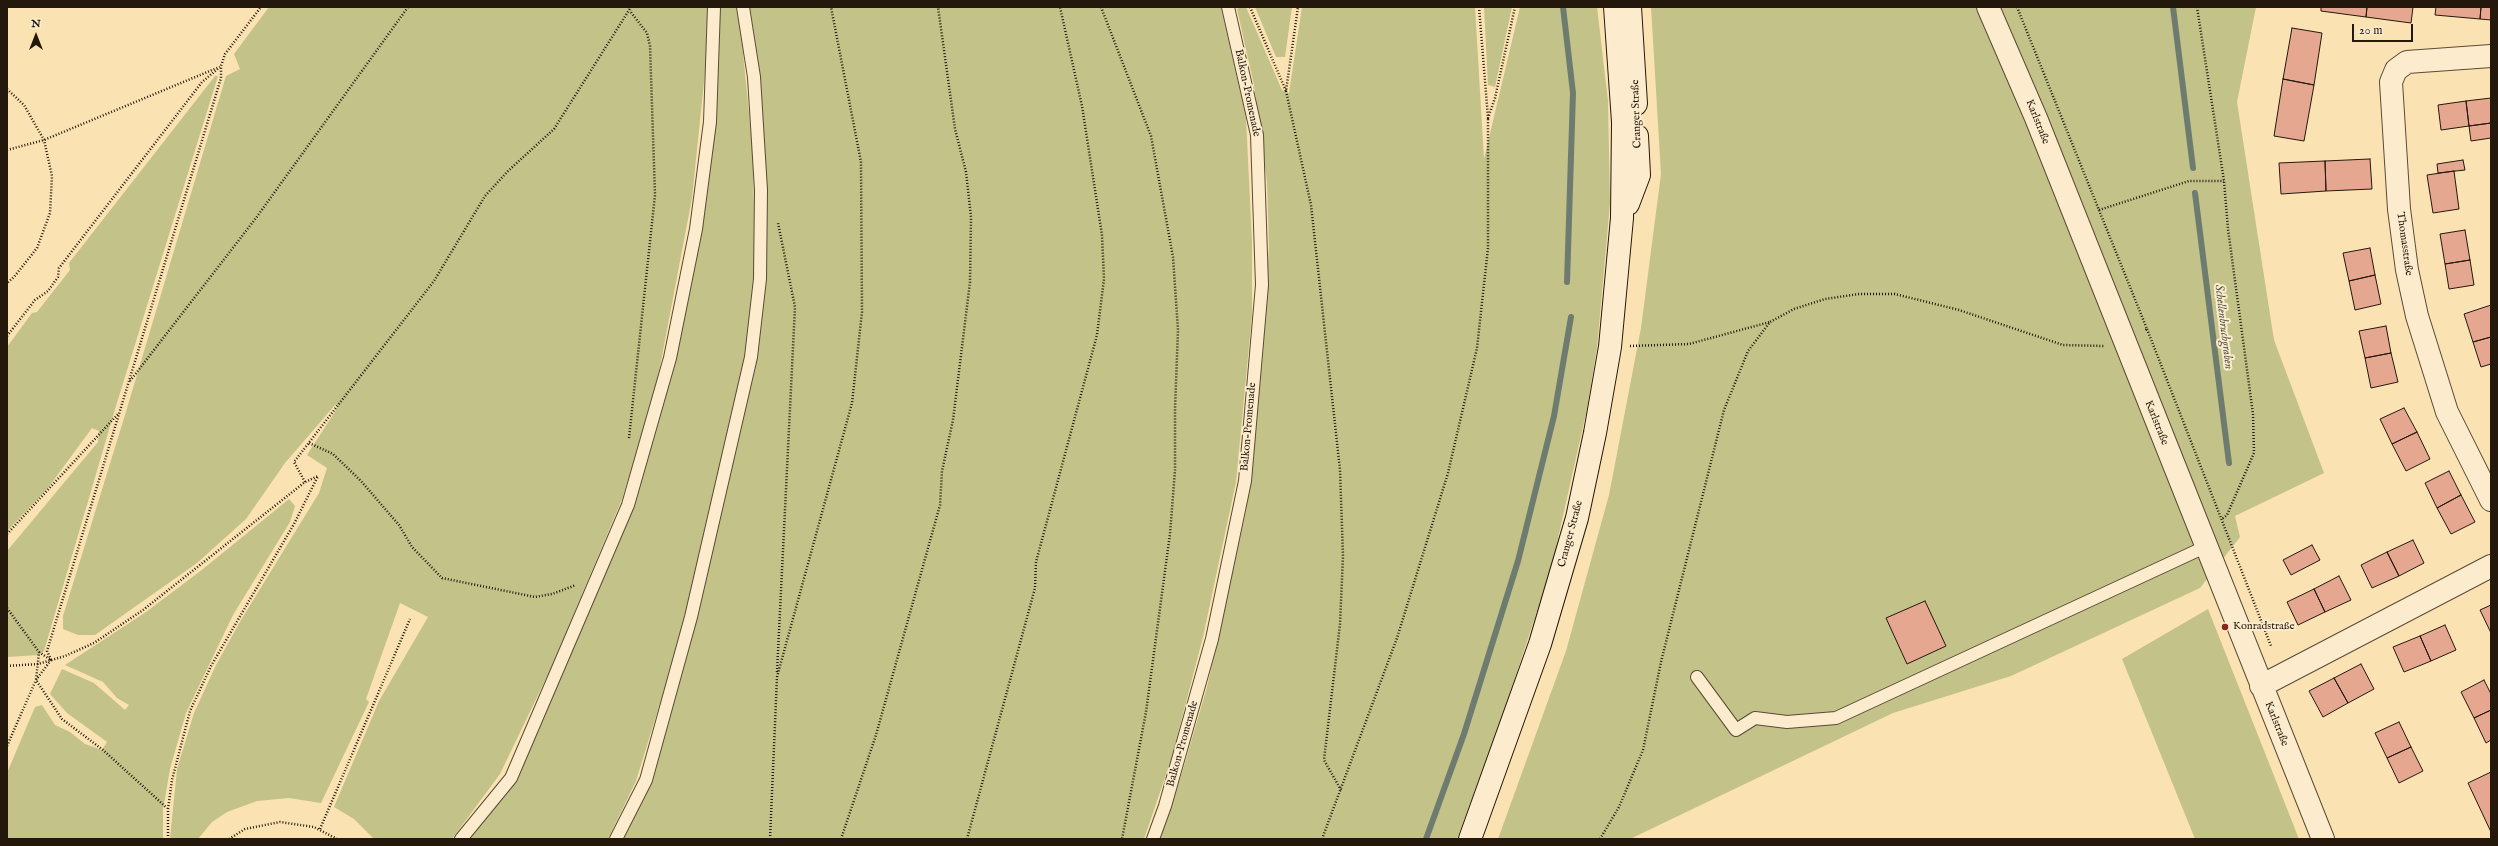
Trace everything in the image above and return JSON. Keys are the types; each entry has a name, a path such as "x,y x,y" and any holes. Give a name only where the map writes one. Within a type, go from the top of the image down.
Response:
{"street":[{"name":"Cranger Straße","path":"1470,839 1540,644 1574,525 1595,434 1610,347 1622,218 1623,122 1615,7"},
{"name":"Cranger Straße","path":"1622,218 1639,175 1635,70 1630,7"},
{"name":"Karlstraße","path":"1988,7 2036,118 2123,340 2323,839"},
{"name":"Thomasstraße","path":"2491,56 2407,62 2396,70 2391,82 2399,209 2407,270 2417,316 2447,412 2491,500"},
{"path":"2261,686 2491,566"}],"lane":[{"path":"461,839 511,778 628,505 670,358 696,229 710,122 714,7"},
{"path":"616,839 646,780 689,624 751,357 760,279 761,190 754,77 743,7"},
{"name":"Balkon-Promenade","path":"1153,839 1165,806 1212,639 1245,481 1262,285 1257,135 1228,7"},
{"path":"1697,677 1736,730 1755,718 1787,722 1836,718 2206,547"}],"path":[{"path":"51,660 47,651 221,78 221,66 225,54 261,7"},
{"path":"129,383 256,218 408,7"},
{"path":"304,482 294,462 434,281 485,196 508,171 554,129 630,11 631,7"},
{"path":"777,677 852,402 862,312 861,162 831,7"},
{"path":"841,839 876,735 940,505 942,471 953,420 966,312 972,250 972,217 966,172 955,129 938,7"},
{"path":"967,839 1035,588 1036,562 1097,336 1104,279 1102,235 1082,106 1060,7"},
{"path":"1101,7 1151,136 1173,257 1178,330 1175,409 1175,470 1170,534 1146,712 1122,839"},
{"path":"1250,7 1286,91 1311,205 1340,470 1343,572 1340,624 1324,760 1341,790"},
{"path":"1286,91 1298,7"},
{"path":"1322,839 1397,638 1448,473 1477,348 1488,248 1488,118 1479,7"},
{"path":"1488,118 1496,98 1516,7"},
{"path":"1610,347 1690,344 1770,322 1794,309 1825,299 1859,294 1895,294 1959,310 2063,345 2100,347 2123,340 2147,329 2017,7"},
{"path":"2197,7 2224,180 2228,229 2253,414 2254,453 2234,502 2227,515 2222,519"},
{"path":"628,446 655,195 650,46 647,33 630,11"},
{"path":"7,150 44,140 221,66"},
{"path":"7,336 35,300 48,291 58,276 59,268 202,82 221,66"},
{"path":"7,89 24,105 44,140 52,176 50,213 37,248 14,277 7,283"},
{"path":"2099,210 2189,181 2224,180"},
{"path":"770,839 795,306 778,221"},
{"path":"1600,839 1619,807 1643,750 1661,662 1724,410 1748,351 1770,322"},
{"path":"7,534 120,413"},
{"path":"309,443 333,454 361,481 399,525 412,547 442,578 535,596 552,594 597,578"},
{"path":"7,666 38,664 94,643 143,610 304,482 318,476 294,524 211,666 190,711 177,754 168,809 168,839"},
{"path":"7,608 39,652 51,660"},
{"path":"320,829 410,619"},
{"path":"39,652 36,680 62,719 103,750 168,809"},
{"path":"7,746 36,680 51,660"},
{"path":"229,839 245,829 280,822 320,829 336,839"}],"shaded area":[{"path":"269,7 709,7 709,33 692,198 655,393 622,499 551,668 500,774 452,839 374,839 354,819 334,807 379,701 428,617 400,603 366,699 369,702 321,803 289,798 257,801 227,812 212,822 198,839 170,839 177,769 194,713 216,665 241,620 319,493 327,468 307,455 338,407 335,405 285,463 246,519 197,563 95,635 78,635 63,629 63,616 125,415 226,76 240,69 234,54"},
{"path":"719,7 736,7 741,32 753,155 755,279 745,357 687,616 636,781 608,839 468,839 513,779 563,671 675,359"},
{"path":"747,7 1221,7 1246,118 1252,242 1252,315 1236,482 1203,637 1171,760 1144,839 621,839 649,782 754,360 766,280 767,211 759,91"},
{"path":"1246,7 1282,90 1289,93 1302,7 1475,7 1484,159 1520,7 1597,7 1608,101 1610,203 1597,348 1587,409 1552,565 1504,712 1457,839 1159,839 1182,773 1207,687 1246,511 1253,455 1262,354 1269,247 1267,182 1254,85 1237,9"},
{"path":"1255,7 1292,7 1285,57 1276,57"},
{"path":"1484,7 1512,7 1495,87 1488,85"},
{"path":"1651,7 2256,7 2237,102 2274,340 2324,473 2235,516 2240,537 2200,588 2011,676 1893,713 1630,839 1498,839 1566,651 1609,495 1641,328 1661,174"},
{"path":"215,76 218,76 116,406 44,651 39,655 7,657 7,551 98,442 99,431 92,428 48,488 7,531 7,347 32,313 37,312 70,270 69,263"},
{"path":"289,499 295,506 290,522 233,615 186,713 170,769 163,810 163,839 7,839 7,773 35,707 42,705 55,725 70,732 85,744 102,750 107,742 67,713 50,694 62,669 94,683 125,710 129,705 117,698 103,682 65,665 146,612 203,569"},
{"path":"2208,609 2299,839 2195,839 2122,659"}],"building":[{"path":"2321,7 2367,7 2366,17 2321,11"},
{"path":"2367,7 2413,7 2411,23 2366,17"},
{"path":"2436,7 2481,7 2480,19 2435,15"},
{"path":"2481,7 2491,7 2491,20 2480,19"},
{"path":"2292,28 2322,33 2314,85 2283,79"},
{"path":"2283,79 2314,85 2304,141 2274,136"},
{"path":"2491,98 2491,123 2469,126 2466,101"},
{"path":"2466,101 2469,126 2441,130 2438,105"},
{"path":"2491,123 2491,138 2471,141 2469,126"},
{"path":"2370,159 2372,189 2326,191 2325,161"},
{"path":"2463,160 2465,170 2438,173 2437,164"},
{"path":"2325,161 2326,191 2281,194 2279,163"},
{"path":"2454,171 2459,209 2433,213 2427,175"},
{"path":"2465,230 2470,260 2445,264 2440,234"},
{"path":"2370,248 2375,275 2349,281 2343,253"},
{"path":"2470,260 2474,285 2449,289 2445,264"},
{"path":"2375,275 2381,304 2355,310 2349,281"},
{"path":"2491,305 2491,337 2473,342 2464,314"},
{"path":"2386,326 2391,353 2365,358 2359,331"},
{"path":"2491,337 2491,364 2481,367 2473,342"},
{"path":"2391,353 2398,382 2371,388 2365,358"},
{"path":"2404,408 2417,432 2392,444 2380,419"},
{"path":"2417,432 2430,459 2406,471 2392,444"},
{"path":"2449,471 2461,495 2437,508 2425,483"},
{"path":"2461,495 2475,522 2451,534 2437,508"},
{"path":"2413,540 2424,563 2399,576 2387,552"},
{"path":"2312,545 2320,560 2291,575 2283,560"},
{"path":"2387,552 2399,576 2372,588 2361,565"},
{"path":"2339,576 2351,600 2325,612 2314,589"},
{"path":"2314,589 2325,612 2298,625 2287,602"},
{"path":"1925,601 1946,646 1907,664 1886,618"},
{"path":"2491,605 2491,633 2480,610"},
{"path":"2445,625 2456,650 2431,661 2420,636"},
{"path":"2420,636 2431,661 2404,672 2393,647"},
{"path":"2361,664 2374,689 2348,703 2334,678"},
{"path":"2334,678 2348,703 2323,717 2309,691"},
{"path":"2484,680 2491,694 2491,710 2474,718 2461,692"},
{"path":"2491,710 2491,740 2486,743 2474,718"},
{"path":"2399,722 2411,747 2387,758 2375,733"},
{"path":"2411,747 2423,771 2399,783 2387,758"},
{"path":"2491,772 2491,832 2468,783"}],"waterway":[{"path":"1563,7 1573,93 1567,282"},
{"name":"Schellenbruchgraben","path":"2173,7 2193,168"},
{"name":"Schellenbruchgraben","path":"2195,193 2229,463"},
{"path":"1426,839 1464,734 1518,561 1554,416 1571,317"}],"place":[{"name":"Konradstraße","path":"2225,627"}]}
